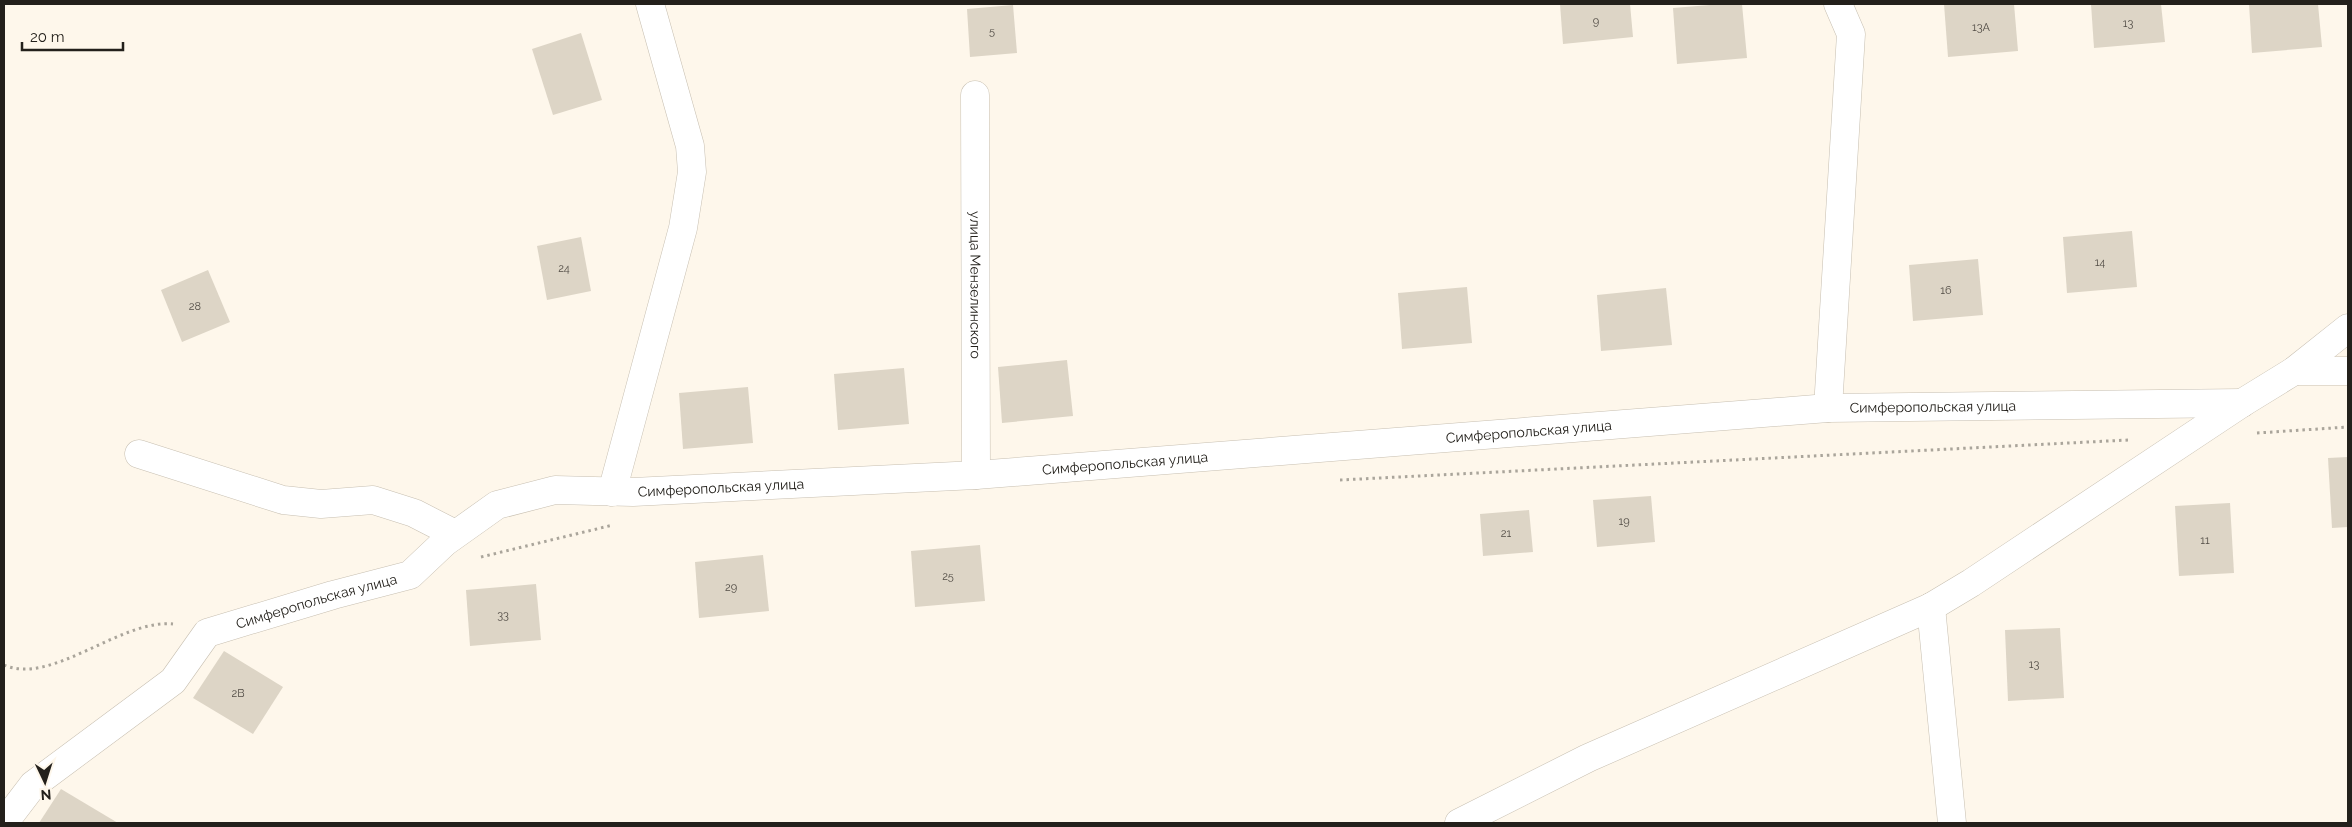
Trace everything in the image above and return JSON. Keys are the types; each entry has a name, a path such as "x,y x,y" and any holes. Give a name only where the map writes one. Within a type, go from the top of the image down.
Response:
{"street":[{"path":"612,492 683,228 692,172 690,146 650,4"},
{"path":"1828,408 1850,34 1838,4"},
{"name":"улица Мензелинского","path":"975,95 976,475"},
{"path":"1459,823 1588,758 1931,607 2242,403 2294,371 2348,328"},
{"path":"2294,371 2348,371"},
{"name":"Симферопольская улица","path":"207,634 333,595 410,575 455,534 497,505 554,490 612,492 976,475 1828,408 2242,403"},
{"path":"139,454 283,500 321,504 373,500 414,513 455,534"},
{"path":"1931,607 1952,823"},
{"path":"4,823 33,785 173,681 207,634"}],"path":[{"path":"2253,433 2348,427"},
{"path":"1338,481 2130,440"},
{"path":"477,558 622,523"},
{"path":"4,665 31,668 48,666 136,629 164,623 188,626 207,634"}],"building":[{"path":"1560,4 1630,4 1633,37 1563,44"},
{"path":"1742,4 1747,58 1677,64 1673,8"},
{"path":"1944,4 2014,4 2018,51 1948,57"},
{"path":"2091,4 2161,4 2165,42 2094,48"},
{"path":"2249,4 2318,4 2322,47 2252,53"},
{"path":"1013,5 1017,53 970,57 967,9"},
{"path":"581,33 602,100 553,115 532,49"},
{"path":"2132,231 2137,287 2067,293 2063,237"},
{"path":"581,237 591,291 547,300 537,246"},
{"path":"1978,259 1983,315 1913,321 1909,265"},
{"path":"208,270 230,322 182,342 161,290"},
{"path":"1467,287 1472,343 1402,349 1398,293"},
{"path":"1666,288 1672,345 1601,351 1597,295"},
{"path":"1067,360 1073,416 1002,423 998,367"},
{"path":"904,368 909,424 838,430 834,374"},
{"path":"748,387 753,443 683,449 679,393"},
{"path":"2348,457 2348,527 2332,528 2328,458"},
{"path":"1651,496 1655,542 1597,547 1593,500"},
{"path":"2230,503 2234,573 2179,576 2175,506"},
{"path":"1529,510 1533,552 1483,556 1480,514"},
{"path":"980,545 985,601 915,607 911,551"},
{"path":"763,555 769,611 699,618 695,562"},
{"path":"536,584 541,640 470,646 466,590"},
{"path":"2060,628 2064,698 2008,701 2005,630"},
{"path":"224,651 283,687 253,734 193,698"},
{"path":"61,789 118,823 39,823"}]}
